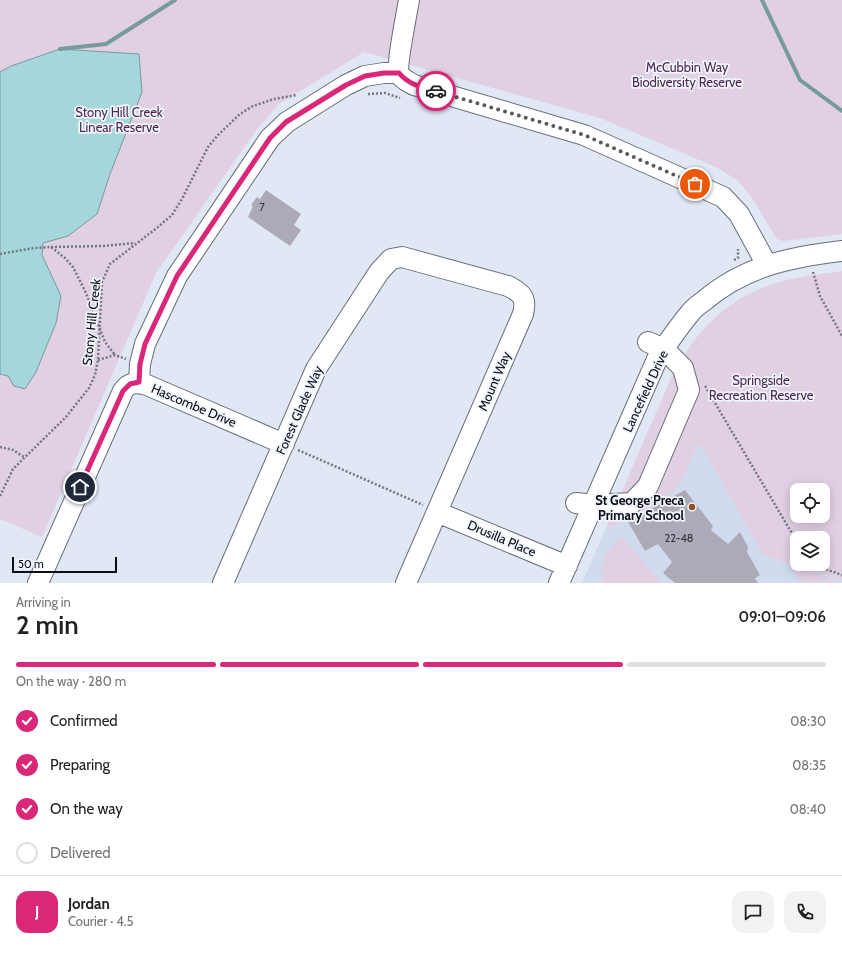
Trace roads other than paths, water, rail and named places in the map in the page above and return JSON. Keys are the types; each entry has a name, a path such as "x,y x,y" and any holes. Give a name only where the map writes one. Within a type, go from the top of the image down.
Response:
{"street":[{"path":"409,0 399,62 399,73 404,80 414,85 584,135 723,196 739,214 767,265"},
{"path":"139,382 140,364 145,344 177,276 270,138 286,122 346,85 365,76 384,73 399,73"},
{"name":"Lancefield Drive","path":"563,574 585,504 658,357 656,345 674,333 692,310 717,290 737,277 767,265 793,258 842,251"},
{"name":"Forest Glade Way","path":"223,583 290,447 316,369 379,272 391,259 402,257"},
{"name":"Mount Way","path":"402,257 407,257 508,286 521,294 524,298 525,305 523,314 430,509 406,583"},
{"path":"585,504 632,503 648,486 689,390 683,368 656,345"},
{"name":"Hascombe Drive","path":"38,583 123,391 130,384 139,382 147,385 290,447"},
{"name":"Drusilla Place","path":"430,509 563,574"}],"waterway":[{"name":"Stony Hill Creek","path":"60,49 106,44 175,0"},
{"path":"762,0 800,80 842,111"}],"place":[{"name":"St George Preca Primary School","path":"692,507"}],"park label":[{"name":"McCubbin Way Biodiversity Reserve","path":"687,74"},
{"name":"Stony Hill Creek Linear Reserve","path":"119,120"},
{"name":"Springside Recreation Reserve","path":"761,388"}]}
